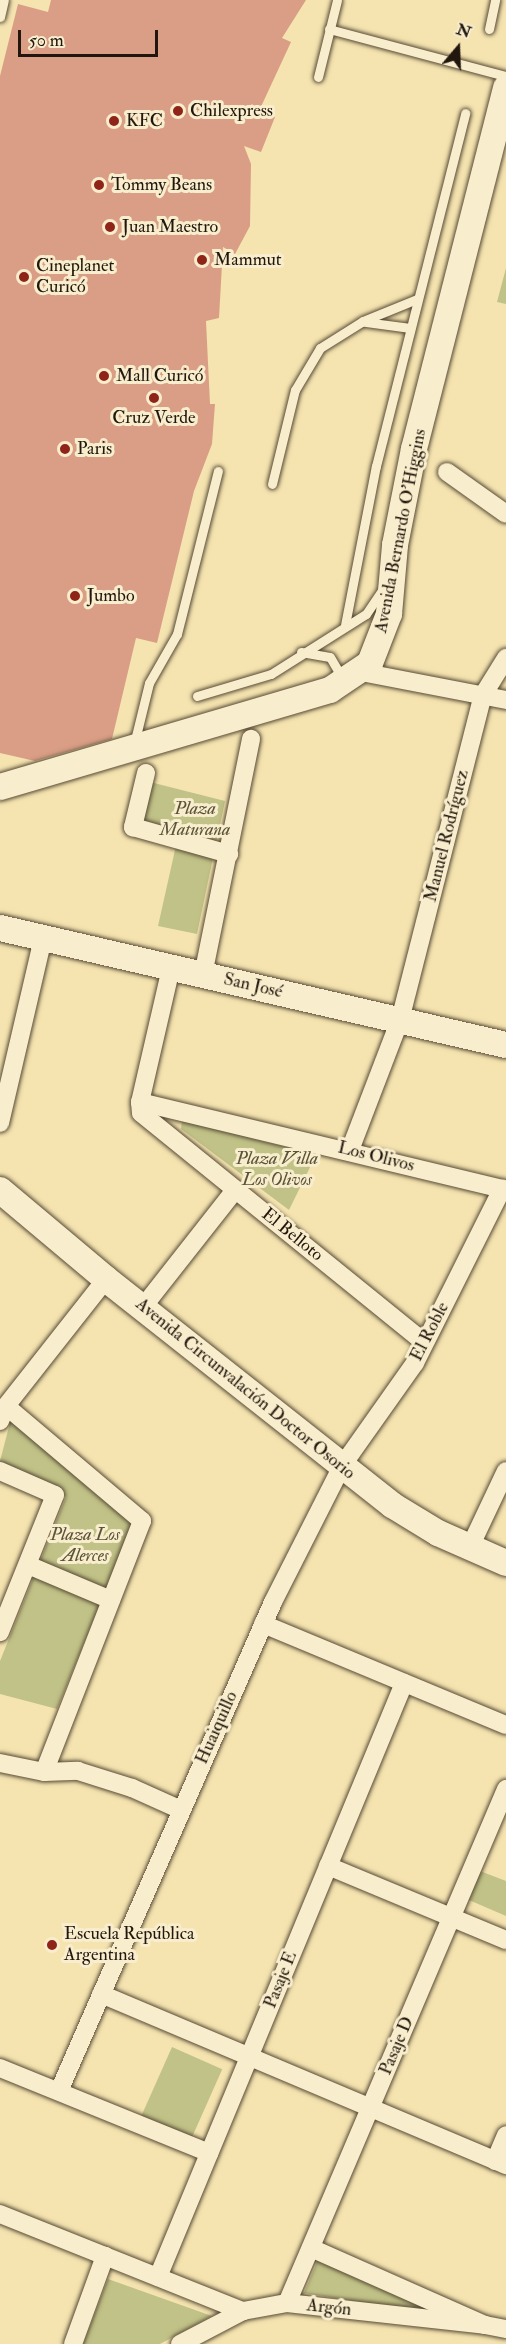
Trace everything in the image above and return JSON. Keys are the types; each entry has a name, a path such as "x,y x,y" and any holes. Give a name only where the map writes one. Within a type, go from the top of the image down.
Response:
{"main road":[{"name":"Avenida Bernardo O'Higgins","path":"0,787 330,690 361,672 378,649 389,614 395,545 414,449 506,88"},
{"name":"San José","path":"0,928 506,1045"},
{"name":"Avenida Circunvalación Doctor Osorio","path":"0,1190 106,1279 342,1466 413,1519 506,1563"}],"street":[{"path":"447,472 506,514"},
{"name":"Manuel Rodríguez","path":"350,1150 400,1020 483,695 506,658"},
{"path":"361,672 506,700"},
{"path":"203,975 251,739"},
{"path":"146,773 133,827 229,854"},
{"path":"0,1122 43,938"},
{"path":"140,1102 171,968"},
{"name":"Los Olivos","path":"140,1102 350,1150 504,1189"},
{"name":"El Belloto","path":"140,1102 141,1113 425,1342"},
{"name":"El Roble","path":"342,1466 402,1383 504,1189"},
{"path":"143,1307 236,1190"},
{"path":"44,1772 142,1521 3,1414 106,1279"},
{"name":"Huaiquillo","path":"59,2091 263,1624 342,1466"},
{"path":"0,1471 55,1495 1,1626"},
{"path":"470,1547 506,1472"},
{"path":"28,1565 111,1600"},
{"path":"263,1624 506,1725"},
{"name":"Pasaje E","path":"158,2277 404,1683"},
{"path":"0,1763 44,1772 78,1771 132,1788 180,1810"},
{"name":"Pasaje D","path":"287,2304 506,1789"},
{"path":"328,1866 506,1940"},
{"path":"101,1994 501,2163 506,2135"},
{"path":"0,2068 209,2154"},
{"path":"0,2214 243,2311"},
{"path":"311,2248 485,2325 506,2329"},
{"path":"73,2344 105,2256"},
{"name":"Argón","path":"180,2344 243,2311 287,2304 485,2325"}],"lane":[{"path":"0,17 4,0"},
{"path":"318,77 337,0"},
{"path":"489,29 495,0"},
{"path":"329,30 506,76"},
{"path":"345,625 371,487 465,113"},
{"path":"272,484 295,390 308,363 320,348 363,321 417,299"},
{"path":"363,321 410,328"},
{"path":"133,749 149,683 177,634 218,471"},
{"path":"197,696 271,674 301,652 374,607 395,545"},
{"path":"301,652 324,654 336,664 338,671 330,690"}],"green space":[{"path":"506,268 506,304 497,302"},
{"name":"Plaza Maturana","path":"150,782 225,801 197,934 158,926 177,841 139,830"},
{"name":"Plaza Villa Los Olivos","path":"182,1120 316,1155 289,1210 181,1129"},
{"name":"Plaza Los Alerces","path":"11,1419 134,1521 57,1709 0,1694 0,1661 66,1497 0,1461"},
{"path":"467,1866 506,1881 506,1916 455,1894"},
{"path":"172,2047 222,2069 190,2142 140,2119"},
{"path":"318,2260 449,2316 304,2293"},
{"path":"108,2279 212,2316 160,2344 83,2344"}],"building":[{"name":"Mall Curicó","path":"51,0 306,0 282,38 291,42 259,111 275,117 261,152 244,146 251,164 250,226 235,254 223,247 219,318 206,321 210,404 215,404 212,444 194,491 157,643 136,638 112,739 35,761 0,753 0,76 18,4 48,12"}],"place":[{"name":"Chilexpress","path":"178,111"},
{"name":"KFC","path":"114,121"},
{"name":"Tommy Beans","path":"99,185"},
{"name":"Juan Maestro","path":"110,227"},
{"name":"Mammut","path":"202,260"},
{"name":"Cineplanet Curicó","path":"24,277"},
{"name":"Mall Curicó","path":"104,376"},
{"name":"Cruz Verde","path":"154,398"},
{"name":"Paris","path":"65,449"},
{"name":"Jumbo","path":"75,596"},
{"name":"Escuela República Argentina","path":"52,1945"}]}
